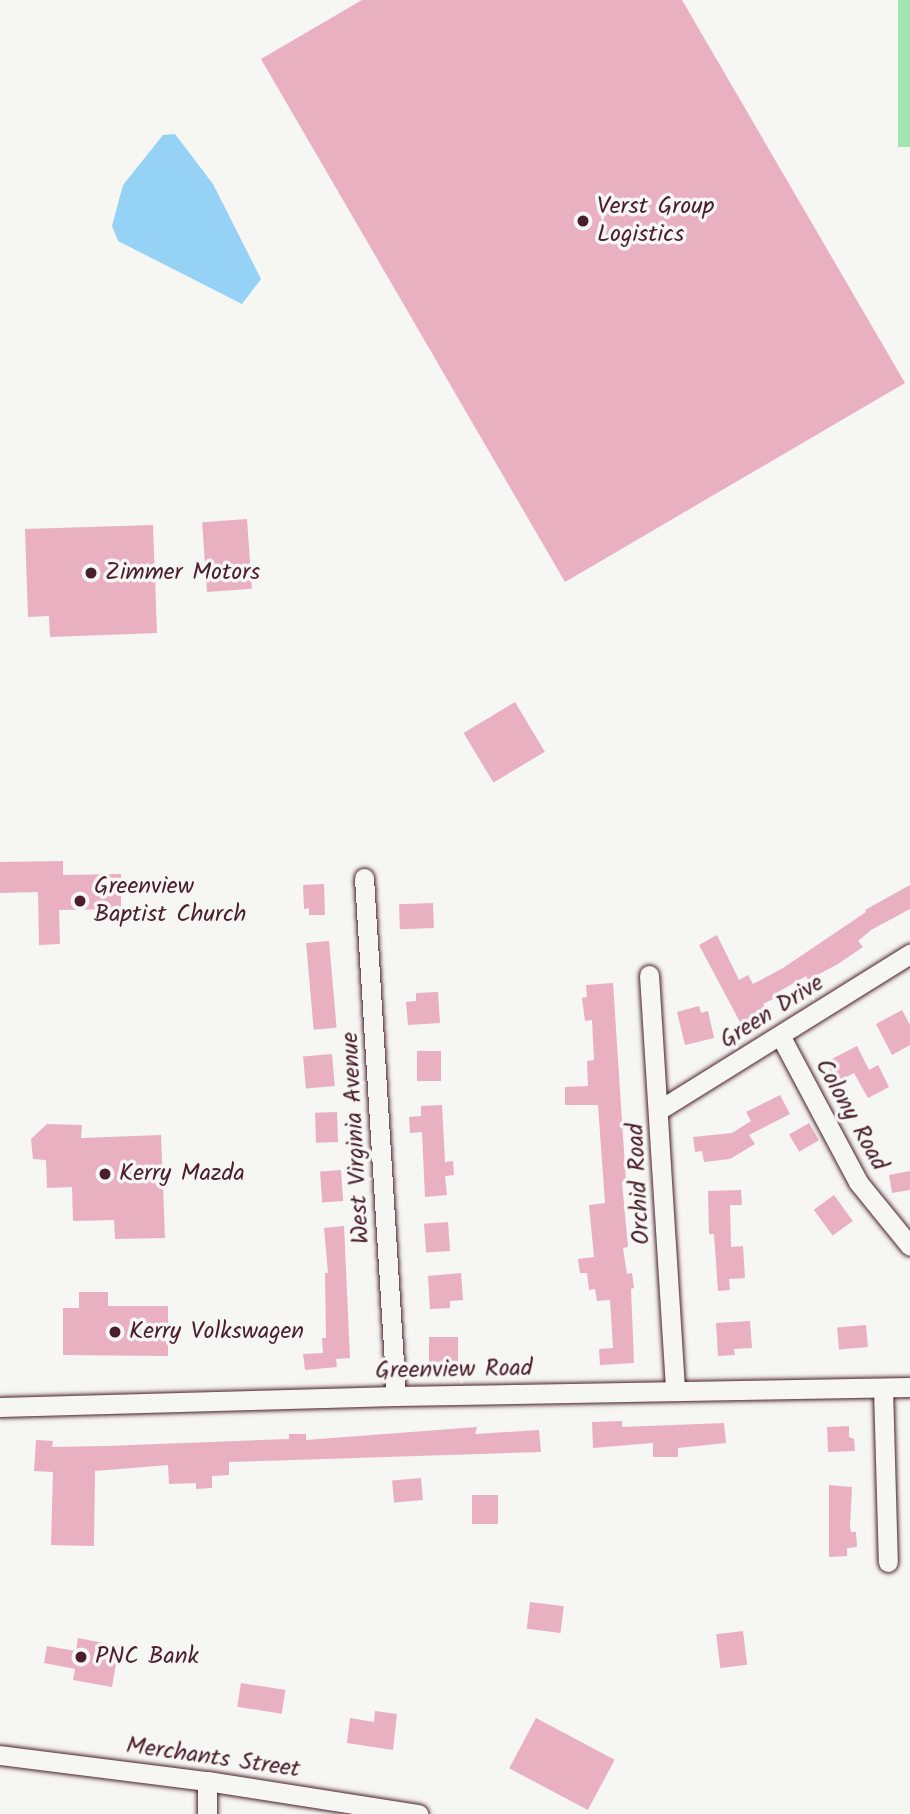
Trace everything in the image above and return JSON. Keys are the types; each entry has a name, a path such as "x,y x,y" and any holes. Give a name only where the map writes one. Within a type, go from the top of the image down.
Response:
{"street":[{"name":"West Virginia Avenue","path":"364,877 396,1395"},
{"name":"Green Drive","path":"659,1111 910,954"},
{"name":"Orchid Road","path":"649,975 676,1390"},
{"name":"Colony Road","path":"781,1037 858,1182 908,1240"},
{"name":"Greenview Road","path":"0,1407 396,1395 910,1387"},
{"path":"883,1388 888,1562"},
{"name":"Merchants Street","path":"0,1755 206,1781 418,1814"},
{"path":"206,1781 207,1814"}],"green space":[{"path":"898,0 910,0 910,147 898,147"}],"water":[{"path":"175,134 213,184 261,279 242,304 118,241 112,226 123,185 163,135"}],"building":[{"name":"Verst Group Logistics","path":"362,0 682,0 905,383 565,582 261,59"},
{"path":"247,519 252,589 207,592 202,522"},
{"name":"Zimmer Motors","path":"153,525 157,633 50,637 49,616 28,617 25,529"},
{"path":"515,702 545,752 493,783 464,733"},
{"name":"Greenview Baptist Church","path":"63,861 63,875 121,874 121,909 59,910 60,944 39,945 38,892 0,893 0,862"},
{"path":"324,884 325,915 309,915 309,908 304,909 303,885"},
{"path":"910,885 910,909 871,930 858,941 863,947 838,964 808,980 806,976 773,995 775,998 763,1004 767,1010 741,1024 699,945 717,935 739,980 748,975 753,984 783,968 866,912 865,910"},
{"path":"433,903 434,928 400,929 399,904"},
{"path":"329,941 337,1028 314,1030 306,943"},
{"path":"613,983 626,1182 622,1182 628,1247 623,1248 627,1274 632,1273 634,1288 631,1289 634,1363 600,1365 599,1349 613,1348 610,1300 597,1301 595,1289 589,1290 587,1273 580,1273 578,1259 594,1257 589,1205 605,1203 598,1105 565,1105 565,1087 588,1086 587,1061 594,1060 592,1020 585,1021 582,998 587,997 586,985"},
{"path":"438,992 440,1023 408,1025 406,1002 416,1001 416,993"},
{"path":"699,1006 701,1013 708,1011 714,1038 685,1045 677,1012"},
{"path":"902,1010 910,1025 910,1045 892,1055 876,1024"},
{"path":"857,1046 869,1070 878,1065 889,1087 868,1098 854,1073 837,1082 826,1062"},
{"path":"417,1051 441,1051 441,1081 417,1081"},
{"path":"332,1054 335,1086 306,1088 303,1057"},
{"path":"780,1095 790,1114 749,1135 755,1144 730,1159 704,1162 702,1151 695,1152 693,1137 732,1133 751,1121 746,1112"},
{"path":"442,1105 445,1162 453,1161 454,1175 445,1176 447,1195 425,1197 422,1132 410,1133 409,1117 421,1116 421,1106"},
{"path":"337,1112 338,1142 316,1143 315,1113"},
{"path":"809,1123 819,1140 799,1152 789,1134"},
{"name":"Kerry Mazda","path":"47,1124 82,1125 81,1138 161,1135 165,1238 115,1239 114,1220 73,1221 72,1187 47,1188 46,1160 33,1159 31,1139"},
{"path":"341,1170 343,1201 322,1202 320,1171"},
{"path":"910,1171 910,1190 892,1193 889,1175"},
{"path":"741,1190 742,1205 730,1205 731,1247 743,1246 745,1278 729,1279 730,1290 718,1291 714,1234 709,1234 708,1191"},
{"path":"834,1195 853,1221 833,1236 814,1210"},
{"path":"448,1222 450,1251 426,1253 424,1224"},
{"path":"344,1226 350,1358 336,1359 337,1367 305,1370 303,1354 323,1353 322,1338 326,1338 325,1273 328,1273 324,1228"},
{"path":"461,1273 463,1300 450,1301 450,1308 430,1309 428,1276"},
{"name":"Kerry Volkswagen","path":"79,1292 108,1292 108,1306 168,1306 168,1356 63,1355 63,1308 79,1308"},
{"path":"750,1321 752,1348 734,1349 735,1355 718,1356 716,1323"},
{"path":"866,1325 868,1347 839,1349 837,1328"},
{"path":"429,1337 458,1337 458,1362 429,1362"},
{"path":"622,1421 622,1427 724,1423 726,1443 678,1448 678,1457 653,1457 653,1443 593,1448 592,1422"},
{"path":"849,1426 849,1437 854,1439 855,1451 828,1452 827,1427"},
{"path":"477,1427 475,1434 539,1430 541,1452 229,1462 229,1475 212,1476 212,1488 196,1489 196,1483 169,1484 168,1465 95,1471 94,1546 51,1545 53,1472 34,1471 36,1440 53,1441 52,1447 106,1446 289,1439 289,1434 306,1434 306,1440"},
{"path":"421,1478 423,1500 394,1502 392,1481"},
{"path":"829,1485 852,1487 850,1527 851,1532 856,1532 857,1547 847,1548 847,1556 829,1557"},
{"path":"472,1495 498,1495 498,1524 472,1524"},
{"path":"530,1602 564,1606 560,1633 527,1629"},
{"path":"743,1631 747,1665 720,1668 716,1634"},
{"name":"PNC Bank","path":"78,1638 119,1646 112,1687 73,1680 75,1669 44,1663 47,1646 76,1651"},
{"path":"241,1683 285,1690 282,1714 237,1707"},
{"path":"375,1711 397,1714 393,1750 347,1743 350,1718 374,1722"},
{"path":"536,1718 615,1760 588,1810 509,1768"}],"place":[{"name":"Verst Group Logistics","path":"583,221"},
{"name":"Zimmer Motors","path":"91,573"},
{"name":"Greenview Baptist Church","path":"80,901"},
{"name":"Kerry Mazda","path":"105,1174"},
{"name":"Kerry Volkswagen","path":"115,1332"},
{"name":"PNC Bank","path":"81,1657"}]}
